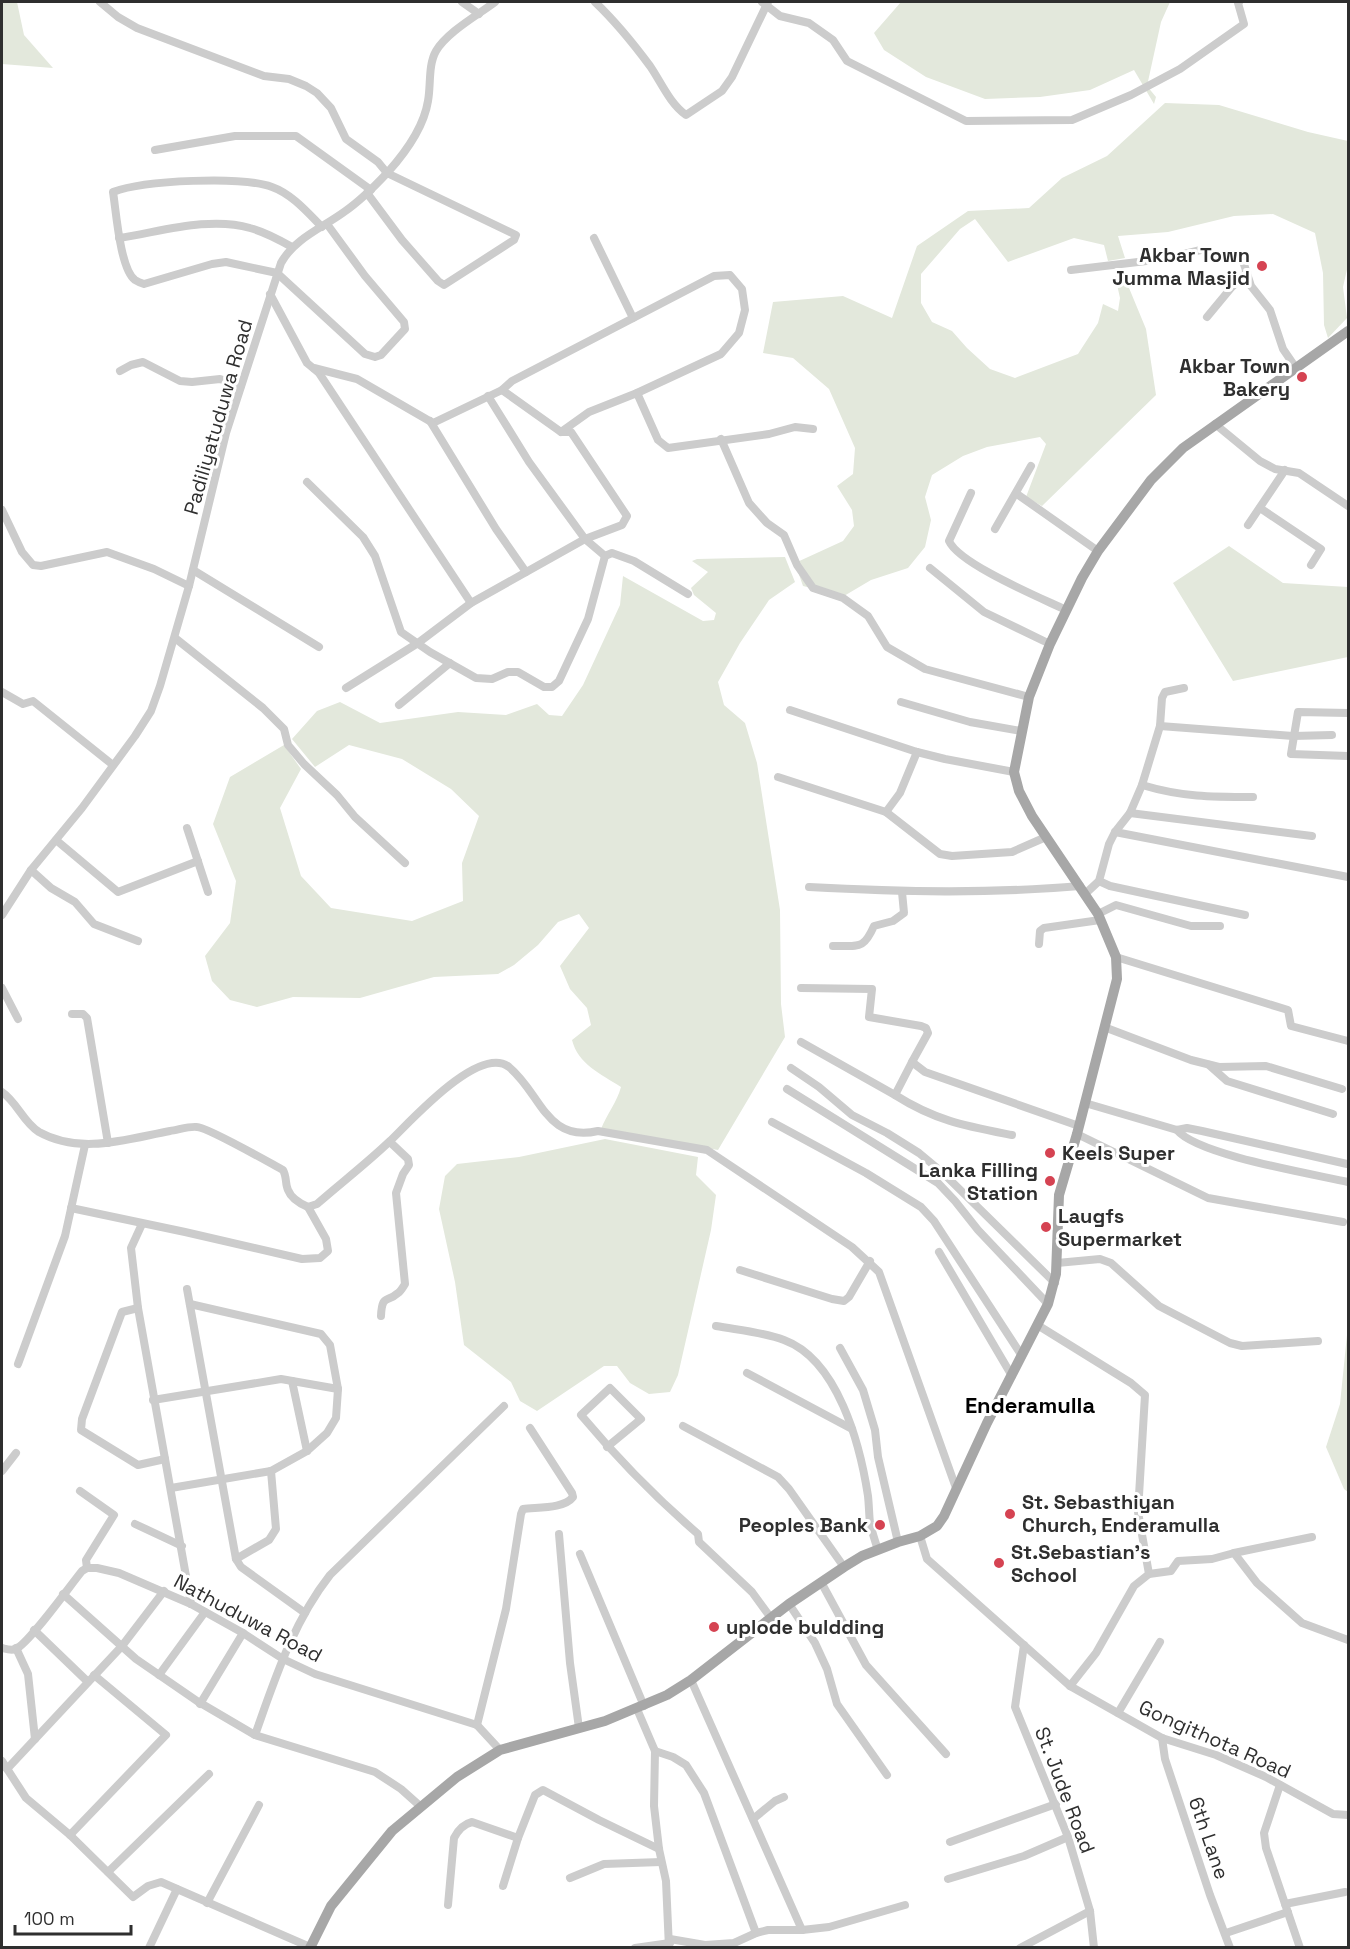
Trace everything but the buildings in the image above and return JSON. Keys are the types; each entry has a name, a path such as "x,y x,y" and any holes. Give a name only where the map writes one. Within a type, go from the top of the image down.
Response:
{"main road":[{"path":"310,1947 331,1906 392,1831 457,1777 500,1750 641,1708 667,1695 691,1680 789,1604 844,1567 878,1550 920,1536 937,1526 1048,1304 1055,1282 1057,1263 1059,1195 1117,979 1116,957 1099,917 1046,837 1019,790 1014,772 1029,698 1050,644 1082,578 1098,551 1151,480 1183,448 1348,331"}],"street":[{"path":"100,2 118,17 137,28 264,76 289,79 306,86 317,93 331,108 346,139 378,162 387,172 516,235 514,240 444,285 438,282 402,240 369,191 299,136 236,136 155,150"},
{"path":"462,2 479,14"},
{"name":"Padiliyatuduwa Road","path":"2,915 31,870 113,765 151,711 175,638 226,433 277,273 287,252 369,191 387,172 415,133 424,116 435,54 449,36 495,2"},
{"path":"595,2 616,22 650,66 678,110 686,115 722,91 732,77 766,3 780,16 810,23 833,40 847,61 930,105 966,121 1008,122 1072,120 1131,95 1180,69 1244,24 1239,2"},
{"path":"240,180 273,187 302,206 324,226 404,322 405,329 381,355 375,357 365,354 277,273 226,262 144,284 135,280 129,272 119,238 113,192 149,184 240,180"},
{"path":"119,238 223,223 248,227 270,235 292,247"},
{"path":"594,238 633,318"},
{"path":"1071,270 1163,259 1205,249 1214,254 1242,258 1251,286 1270,310 1283,349 1296,368"},
{"path":"1207,317 1247,272"},
{"path":"314,368 357,380 433,423 502,390 512,381 714,276 730,275 742,289 745,310 739,333 721,354 637,393 589,412 561,432"},
{"path":"270,294 307,363 314,368 325,383 471,603"},
{"path":"120,371 131,364 143,362 180,381 220,379 241,386"},
{"path":"346,688 418,643 471,603 585,539 621,525 627,516 571,432 561,432 502,390"},
{"path":"637,393 658,440 668,448 769,434 795,427 813,429"},
{"path":"488,396 529,462 585,539 605,556"},
{"path":"430,421 496,529 526,572"},
{"path":"1215,424 1260,460 1275,469 1299,473 1348,506"},
{"path":"722,439 749,502 767,523 784,536 797,565 813,588 843,598 868,616 886,647 925,669 1029,698"},
{"path":"995,529 1031,466"},
{"path":"1248,525 1285,470"},
{"path":"307,482 363,537 375,556 401,632 476,678 492,679 508,672 518,672 544,687 552,687 559,681 588,619 605,556"},
{"path":"970,493 949,541 951,546 977,566 1066,610"},
{"path":"1017,494 1098,551"},
{"path":"1260,508 1321,549 1311,565"},
{"path":"2,510 22,552 33,565 41,566 107,552 154,569 189,586"},
{"path":"605,556 612,553 634,561 688,594"},
{"path":"930,568 984,612 1050,644"},
{"path":"193,570 319,647"},
{"path":"175,638 263,708 284,729 288,746 304,764 355,817 405,863"},
{"path":"399,705 450,663"},
{"path":"809,887 902,892 1082,890 1099,881 1109,844 1130,813 1142,785 1160,726 1162,698 1165,692 1185,688"},
{"path":"2,692 23,704 33,702 113,765"},
{"path":"901,702 970,722 1021,731"},
{"path":"790,710 917,752 1014,772"},
{"path":"1348,712 1298,712 1291,754 1348,756"},
{"path":"1160,726 1293,736 1332,735"},
{"path":"886,812 900,793 917,752"},
{"path":"778,777 886,812 940,854 952,856 1012,852 1046,837"},
{"path":"1142,785 1171,793 1207,797 1253,797"},
{"path":"1130,813 1312,836"},
{"path":"187,828 208,892"},
{"path":"1115,832 1348,877"},
{"path":"56,840 118,892 198,861"},
{"path":"31,870 51,888 75,902 94,924 138,941"},
{"path":"1099,881 1110,886 1245,915"},
{"path":"833,946 863,945 874,926 893,921 904,913 902,892"},
{"path":"1039,944 1040,931 1044,928 1099,917 1116,905 1191,926 1220,926"},
{"path":"1116,957 1288,1010 1291,1026 1348,1041"},
{"path":"2,988 18,1019"},
{"path":"801,988 873,989 869,1017 926,1028 928,1033 896,1095"},
{"path":"72,1014 83,1014 87,1018 108,1143"},
{"path":"1104,1027 1191,1060 1219,1067 1266,1066 1342,1089"},
{"path":"801,1042 915,1107 953,1124 1012,1135"},
{"path":"912,1062 926,1072 1078,1130 1208,1198 1343,1222"},
{"path":"2,1092 23,1118 38,1131 85,1145 108,1143 199,1126 284,1170 287,1177 287,1190 299,1204 308,1207 317,1204 390,1142 440,1092 470,1072 491,1063 500,1063 507,1066 523,1081 543,1111 564,1131 583,1134 598,1131 707,1150 843,1240 870,1261 879,1272 956,1488"},
{"path":"1207,1064 1227,1081 1333,1114"},
{"path":"791,1068 819,1087 852,1115 887,1133 943,1173 1055,1282"},
{"path":"787,1089 938,1183 978,1230 1048,1304"},
{"path":"1085,1103 1177,1130 1187,1128 1347,1164"},
{"path":"772,1122 866,1173 921,1207 934,1221 1022,1356"},
{"path":"1177,1130 1181,1136 1203,1146 1241,1159 1348,1182"},
{"path":"381,1316 386,1298 398,1294 405,1284 396,1193 409,1165 408,1159 390,1142"},
{"path":"18,1364 64,1236 85,1145"},
{"path":"71,1208 302,1258 320,1258 328,1251 326,1239 308,1207"},
{"path":"142,1224 131,1248 138,1308 191,1604"},
{"path":"939,1252 1012,1376"},
{"path":"1057,1263 1100,1258 1111,1263 1159,1306 1230,1343 1242,1346 1318,1341"},
{"path":"740,1270 843,1301 849,1297 870,1261"},
{"path":"188,1289 236,1559 241,1567 305,1612"},
{"path":"171,1488 271,1471 307,1451 327,1433 336,1418 338,1389 330,1345 321,1334 190,1304"},
{"path":"138,1308 122,1312 82,1419 81,1430 138,1465 165,1459"},
{"path":"716,1326 783,1340 798,1347 817,1361 830,1379 852,1429 868,1495 870,1525 878,1550"},
{"path":"1038,1326 1131,1383 1145,1395 1138,1512 1149,1574"},
{"path":"840,1348 863,1390 875,1430 878,1457 898,1542"},
{"path":"747,1373 852,1429"},
{"path":"153,1400 281,1379 338,1389"},
{"path":"291,1381 307,1451"},
{"path":"608,1447 641,1419 610,1388 580,1415 608,1447 659,1501 698,1534 699,1542 752,1592 771,1618"},
{"path":"255,1734 283,1659 317,1592 330,1575 504,1406"},
{"path":"683,1426 778,1477 844,1567"},
{"path":"477,1725 506,1609 521,1514 524,1509 561,1504 569,1502 573,1497 530,1428"},
{"path":"2,1471 16,1454"},
{"path":"236,1559 269,1540 276,1529 271,1471"},
{"path":"2,1648 8,1650 16,1648 34,1630 82,1571 87,1569 86,1560 114,1515 80,1491"},
{"path":"135,1524 182,1546"},
{"path":"559,1534 570,1663 579,1728"},
{"name":"Gongithota Road","path":"920,1536 927,1559 1070,1686 1162,1738 1216,1755 1280,1785 1333,1814 1348,1815"},
{"path":"1070,1686 1096,1653 1134,1586 1149,1574 1171,1571 1178,1561 1212,1558 1312,1537"},
{"path":"1234,1553 1257,1583 1302,1623 1348,1640"},
{"path":"580,1554 641,1708 655,1751 654,1806 659,1849 666,1881 670,1943"},
{"name":"Nathuduwa Road","path":"87,1569 97,1568 119,1573 191,1604 283,1659 315,1674 477,1725 500,1750"},
{"path":"821,1582 866,1665 946,1754"},
{"path":"7,1769 122,1646 164,1592"},
{"path":"63,1593 136,1659 200,1704 255,1734 375,1773 401,1789 420,1806"},
{"path":"789,1604 816,1643 827,1669 837,1704 887,1775"},
{"path":"159,1675 205,1612"},
{"path":"34,1630 91,1678 166,1735 70,1835"},
{"path":"200,1704 243,1633"},
{"path":"1118,1713 1160,1642"},
{"name":"St. Jude Road","path":"1024,1645 1015,1707 1068,1837 1090,1911 1095,1947"},
{"path":"16,1648 28,1674 34,1739"},
{"path":"691,1680 802,1930"},
{"name":"6th Lane","path":"1162,1738 1165,1759 1210,1895 1230,1947"},
{"path":"655,1751 673,1757 686,1765 704,1793 756,1933"},
{"path":"2,1761 26,1798 70,1835 133,1897 148,1886 161,1882 310,1947"},
{"path":"108,1872 209,1774"},
{"path":"1280,1785 1264,1833 1266,1848 1300,1947"},
{"path":"503,1886 535,1794 543,1790 659,1849"},
{"path":"753,1819 775,1801 784,1797"},
{"path":"207,1903 259,1804"},
{"path":"950,1842 1056,1804"},
{"path":"448,1905 454,1838 466,1823 472,1822 518,1838"},
{"path":"948,1879 1024,1856 1068,1837"},
{"path":"570,1878 604,1864 662,1863"},
{"path":"149,1947 177,1889"},
{"path":"1226,1933 1286,1908 1345,1892"},
{"path":"635,1947 670,1943 705,1945 734,1943 768,1930 829,1927 905,1905"},
{"path":"1020,1947 1090,1911"}],"shaded area":[{"path":"2,2 17,2 24,35 53,68 2,64"},
{"path":"901,2 1170,2 1161,22 1147,86 1156,97 1154,104 1134,70 1090,90 1040,97 985,99 926,77 884,50 874,33"},
{"path":"1165,103 1219,105 1308,132 1348,141 1348,265 1343,287 1347,318 1328,338 1324,325 1323,273 1315,233 1273,214 1234,216 1168,232 1118,236 1125,258 1108,261 1104,245 1074,238 1008,262 975,219 960,229 921,274 921,303 932,322 952,331 990,369 1015,378 1078,354 1098,323 1103,304 1118,311 1120,298 1114,271 1122,271 1146,329 1156,395 1042,506 1026,497 1046,444 1040,437 987,447 963,456 932,475 925,497 931,520 925,547 908,568 871,580 844,596 803,586 795,563 843,541 854,526 852,510 837,486 853,474 855,448 829,389 793,358 763,353 773,302 843,296 892,318 917,246 968,211 1029,208 1062,178 1107,156"},
{"path":"1229,546 1283,583 1348,587 1348,657 1233,681 1173,583"},
{"path":"785,557 795,582 769,600 740,643 718,682 724,705 745,723 757,763 780,910 781,1004 785,1037 718,1150 601,1129 621,1087 591,1068 579,1056 572,1040 591,1025 587,1008 570,989 560,966 589,928 579,914 558,922 538,945 514,965 498,974 434,977 360,998 293,997 257,1007 230,1000 212,981 205,956 230,923 236,881 213,824 230,777 284,745 301,769 280,808 301,876 331,908 412,921 463,901 462,863 479,816 451,789 402,759 349,745 315,767 292,739 317,711 340,702 380,723 458,712 506,715 537,704 549,715 562,716 583,685 620,605 623,576 703,621 714,620 716,613 694,595 691,588 708,572 692,561"},
{"path":"605,1139 698,1157 696,1175 716,1195 711,1230 678,1375 670,1392 649,1394 630,1383 617,1366 604,1366 537,1411 520,1401 511,1382 464,1345 455,1282 439,1209 445,1176 457,1164 519,1157"},
{"path":"1348,1325 1348,1492 1344,1489 1326,1447 1340,1404"}],"place":[{"name":"Akbar Town Jumma Masjid","path":"1262,266"},
{"name":"Akbar Town Bakery","path":"1302,377"},
{"name":"Keels Super","path":"1050,1153"},
{"name":"Lanka Filling Station","path":"1050,1181"},
{"name":"Laugfs Supermarket","path":"1046,1227"},
{"name":"St. Sebasthiyan Church, Enderamulla","path":"1010,1514"},
{"name":"Peoples Bank","path":"880,1525"},
{"name":"St.Sebastian's School","path":"999,1563"},
{"name":"uplode buldding","path":"714,1627"}],"district":[{"name":"Enderamulla","path":"1030,1405"}]}
